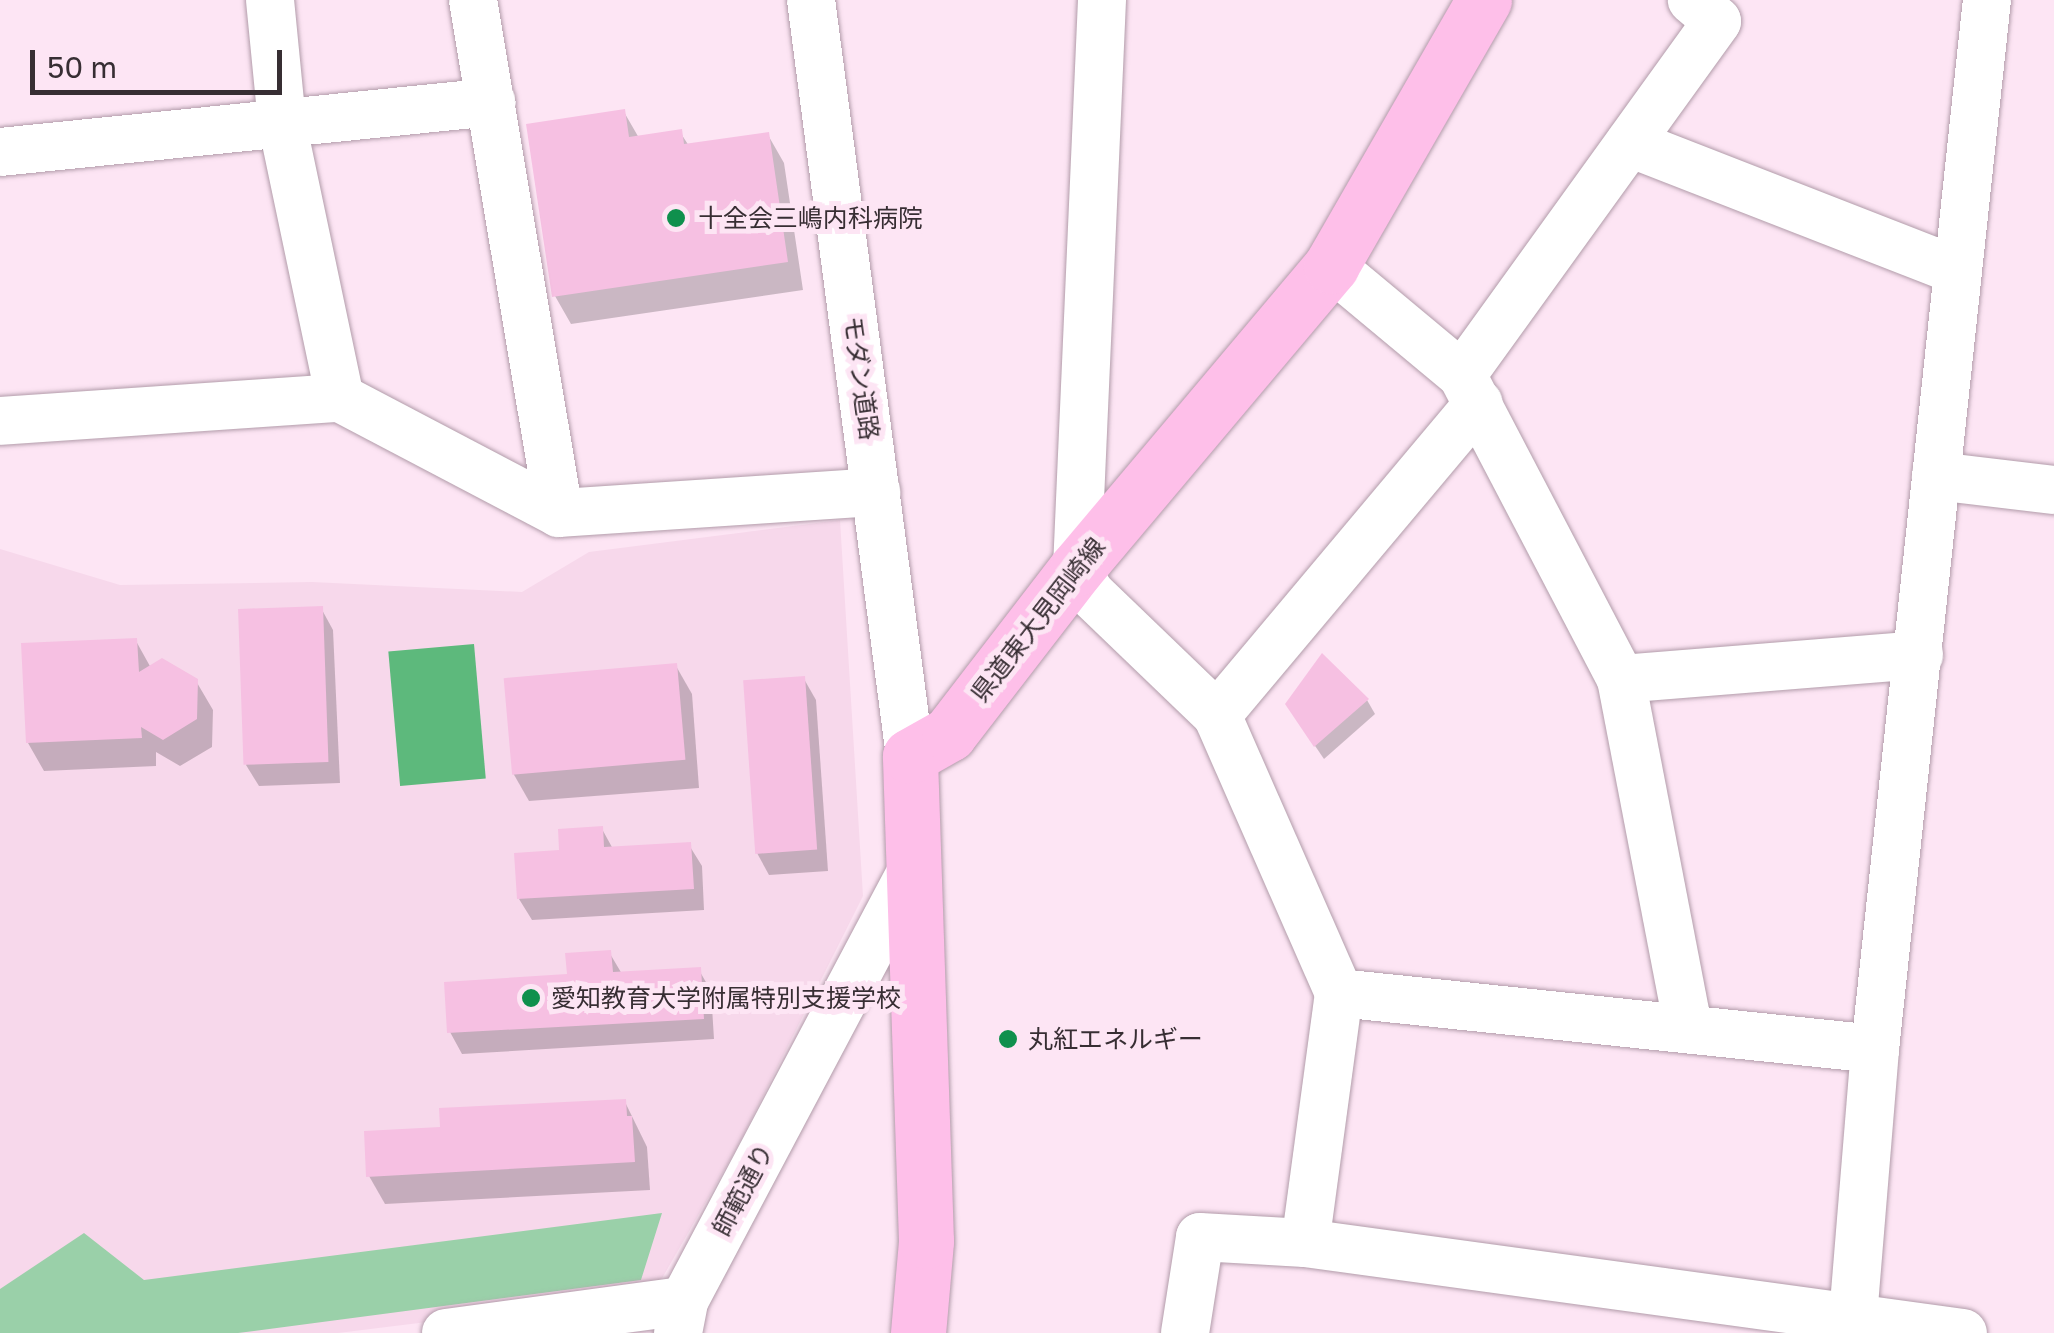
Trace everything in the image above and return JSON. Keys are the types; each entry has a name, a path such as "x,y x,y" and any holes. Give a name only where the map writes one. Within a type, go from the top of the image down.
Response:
{"main road":[{"name":"県道東大見岡崎線","path":"910,756 949,734 1077,568 1331,266 1484,0"},
{"path":"910,756 926,1241 918,1333"}],"street":[{"path":"270,0 282,123 340,398"},
{"path":"473,0 559,513"},
{"name":"モダン道路","path":"811,0 910,756"},
{"path":"1102,0 1077,568 1089,592 1217,716 1339,994 1306,1243"},
{"path":"1217,716 1470,389 1630,143 1717,22 1692,0"},
{"path":"1853,1317 1875,1049 1919,655 1955,270 1987,0"},
{"path":"0,152 490,102"},
{"path":"1630,143 1955,270"},
{"path":"1331,266 1470,389 1621,678 1688,1028"},
{"path":"0,421 340,398 559,513 876,492"},
{"path":"1936,476 2054,490"},
{"path":"1621,678 1919,655"},
{"name":"師範通り","path":"446,1333 681,1317 914,866"},
{"path":"1339,994 1875,1049"},
{"path":"1185,1333 1200,1237 1306,1243 1962,1333"}],"shaded area":[{"path":"840,520 863,896 738,1146 653,1294 338,1333 0,1333 0,549 120,585 312,582 522,592 589,552"},
{"path":"474,644 486,778 400,786 388,651"},
{"path":"662,1213 641,1280 238,1333 0,1333 0,1289 84,1233 144,1280"}],"building":[{"path":"625,109 629,137 682,129 684,144 769,132 788,262 552,297 526,124"},
{"path":"323,606 328,762 243,765 238,609"},
{"path":"137,638 139,672 162,658 198,679 197,719 163,740 141,727 142,738 26,743 21,643"},
{"path":"1322,653 1369,699 1314,747 1285,704"},
{"path":"677,663 685,760 512,775 504,678"},
{"path":"805,676 817,850 755,854 743,680"},
{"path":"603,826 604,847 691,842 694,889 517,899 514,853 559,850 558,829"},
{"path":"611,950 613,972 701,967 704,1019 447,1033 444,982 567,974 565,953"},
{"path":"626,1099 627,1116 632,1116 635,1162 366,1177 364,1131 440,1127 439,1108"}],"place":[{"name":"十全会三嶋内科病院","path":"676,218"},
{"name":"愛知教育大学附属特別支援学校","path":"531,998"},
{"name":"丸紅エネルギー","path":"1008,1039"}]}
